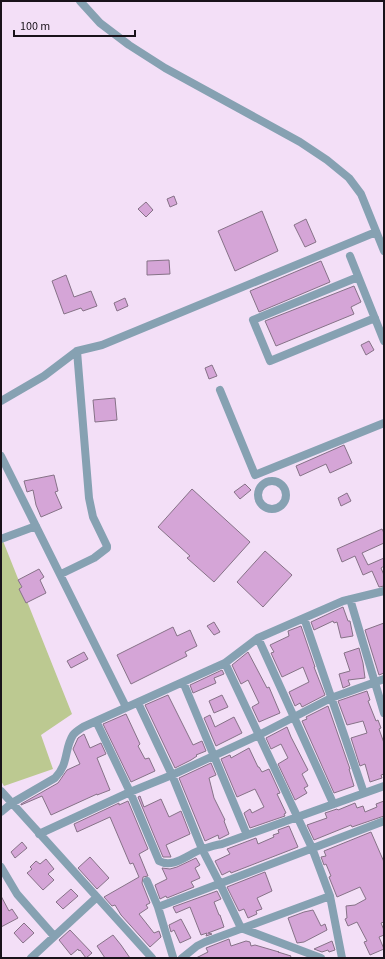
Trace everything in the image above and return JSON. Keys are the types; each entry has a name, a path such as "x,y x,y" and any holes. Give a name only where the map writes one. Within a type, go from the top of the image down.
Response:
{"street":[{"path":"80,1 100,23 129,45 165,68 300,142 327,160 349,178 361,194 384,251"},
{"path":"1,401 44,376 77,351 102,344 376,232"},
{"path":"350,256 384,340"},
{"path":"358,277 253,320 270,361 375,318"},
{"path":"61,574 94,558 107,548 93,517 89,498 77,351"},
{"path":"220,390 255,475 384,423"},
{"path":"1,456 126,707"},
{"path":"263,472 266,482"},
{"path":"1,539 36,526"},
{"path":"1,812 12,803 55,778 60,773 65,763 70,742 74,734 83,727 225,663 258,638 350,599 384,591"},
{"path":"350,599 384,713"},
{"path":"304,618 364,793"},
{"path":"258,638 333,803"},
{"path":"225,663 312,848 330,896 342,958"},
{"path":"39,834 130,792 214,756 331,698 384,679"},
{"path":"183,682 247,835"},
{"path":"138,703 172,775 202,849 241,928 321,958"},
{"path":"96,721 130,792 159,861 165,864 178,861 202,849 222,844 384,786"},
{"path":"1,791 152,958"},
{"path":"158,908 384,820"},
{"path":"1,867 16,894 54,936"},
{"path":"147,881 175,958 197,946 241,928 330,896"},
{"path":"30,958 97,897"}],"green space":[{"path":"3,541 72,714 41,735 53,769 4,786 1,781 1,542"}],"building":[{"path":"174,196 177,204 170,207 167,199"},
{"path":"146,202 153,210 146,217 138,209"},
{"path":"262,211 278,251 235,271 218,231"},
{"path":"306,219 316,242 305,247 294,225"},
{"path":"169,260 170,274 147,275 147,261"},
{"path":"321,261 330,282 259,312 250,291"},
{"path":"66,275 74,297 91,291 97,306 83,311 81,308 64,314 52,281"},
{"path":"354,286 361,302 351,307 354,314 276,346 265,321"},
{"path":"125,298 128,306 117,311 114,303"},
{"path":"369,341 374,350 366,355 361,345"},
{"path":"212,365 217,376 209,379 205,368"},
{"path":"115,398 117,420 95,422 93,400"},
{"path":"344,445 352,463 330,473 326,464 300,476 296,466"},
{"path":"54,475 58,491 55,492 62,508 41,517 36,505 33,490 27,492 24,481"},
{"path":"245,484 251,490 240,499 234,492"},
{"path":"192,489 250,542 214,582 187,558 190,556 158,527"},
{"path":"347,493 351,501 341,506 338,498"},
{"path":"382,529 384,533 384,543 362,553 368,565 384,558 384,566 381,568 384,575 384,586 379,587 372,571 363,575 355,556 342,562 337,549"},
{"path":"265,551 292,575 263,607 237,582"},
{"path":"39,569 44,577 40,580 46,593 26,603 19,589 22,587 18,580"},
{"path":"343,607 348,621 350,621 353,636 341,638 337,622 334,623 333,621 314,630 311,622"},
{"path":"214,622 220,632 214,635 207,626"},
{"path":"384,623 384,673 379,675 365,630"},
{"path":"301,626 325,695 302,707 300,703 295,706 289,692 309,682 303,667 282,677 271,653 274,652 270,645 289,636 288,631"},
{"path":"173,627 177,636 190,630 197,646 185,652 187,656 131,684 117,655"},
{"path":"359,648 365,678 348,680 350,685 343,688 339,674 350,671 344,653"},
{"path":"84,652 88,659 71,668 67,661"},
{"path":"248,652 267,688 269,687 280,713 259,722 252,707 259,703 248,680 241,684 232,665"},
{"path":"222,670 224,674 214,678 216,683 193,693 190,685"},
{"path":"367,691 370,700 368,701 376,721 378,720 381,728 379,729 384,743 384,774 381,775 382,778 370,782 365,764 360,766 351,738 367,733 363,721 347,725 338,701"},
{"path":"168,695 193,745 202,741 206,751 196,755 197,756 191,760 175,768 145,705"},
{"path":"222,695 228,707 214,713 209,701"},
{"path":"328,706 350,769 354,786 334,793 302,721 307,719 306,717"},
{"path":"126,714 140,744 138,746 145,759 149,758 155,771 131,782 103,724"},
{"path":"210,715 215,727 234,717 242,733 216,746 204,718"},
{"path":"287,727 308,770 302,774 308,786 304,788 307,793 295,800 278,764 288,758 281,744 271,749 266,738"},
{"path":"84,734 90,748 101,743 106,754 97,758 110,790 97,794 51,815 42,796 21,805 58,783 67,770 80,764 73,749 78,738"},
{"path":"249,748 262,772 269,769 280,793 277,794 286,813 284,814 285,816 250,828 244,813 250,809 252,813 264,807 255,789 237,797 221,759 230,755 231,758"},
{"path":"211,763 216,775 209,778 214,798 225,820 224,821 229,834 219,839 218,835 205,841 179,778"},
{"path":"140,796 144,807 161,799 169,817 181,811 190,834 166,845 171,857 163,857 138,797"},
{"path":"128,801 148,849 139,854 148,876 143,877 142,883 150,903 146,905 148,908 139,914 154,933 159,931 161,937 150,947 121,915 115,905 112,906 104,897 139,877 133,863 130,864 110,817 77,832 74,824 119,803 119,805"},
{"path":"384,801 384,816 352,827 351,825 314,840 307,825 327,818 325,813 338,810 355,803 357,808 363,806 365,812 377,807 376,804"},
{"path":"289,826 298,847 231,873 230,871 222,875 215,861 230,854 227,849 256,838 258,844 274,837 273,835 279,833 278,830"},
{"path":"371,832 384,862 384,922 381,923 384,930 384,935 379,937 384,949 370,955 364,942 367,941 357,922 348,926 345,919 347,918 346,906 355,905 366,899 360,887 337,897 329,877 331,876 321,857 326,856 324,851"},
{"path":"22,842 27,848 15,858 11,852"},
{"path":"90,857 109,878 97,889 78,868"},
{"path":"196,858 200,865 195,868 200,878 191,882 194,887 167,898 166,896 160,899 155,885 167,879 162,868 170,869 177,867"},
{"path":"46,859 54,869 48,874 54,880 43,890 27,873 32,869 30,867 36,861 40,864"},
{"path":"265,872 272,891 257,898 262,909 256,911 257,914 248,918 244,909 239,911 227,887"},
{"path":"71,889 78,896 63,909 56,902"},
{"path":"217,891 221,899 214,902 224,927 208,933 212,934 206,936 207,933 201,935 190,907 176,913 173,907"},
{"path":"1,896 9,911 12,909 18,918 1,927"},
{"path":"313,910 321,926 325,924 327,930 304,942 297,943 288,918"},
{"path":"181,919 191,938 180,943 174,930 171,932 169,925"},
{"path":"24,923 34,933 23,943 14,933"},
{"path":"70,930 92,953 86,958 78,949 71,955 59,940"},
{"path":"113,935 130,958 105,958 97,946"},
{"path":"229,939 231,946 246,941 250,942 251,946 255,945 291,956 290,958 196,958 208,952 206,948"},
{"path":"332,941 335,950 322,952 314,949"}]}
